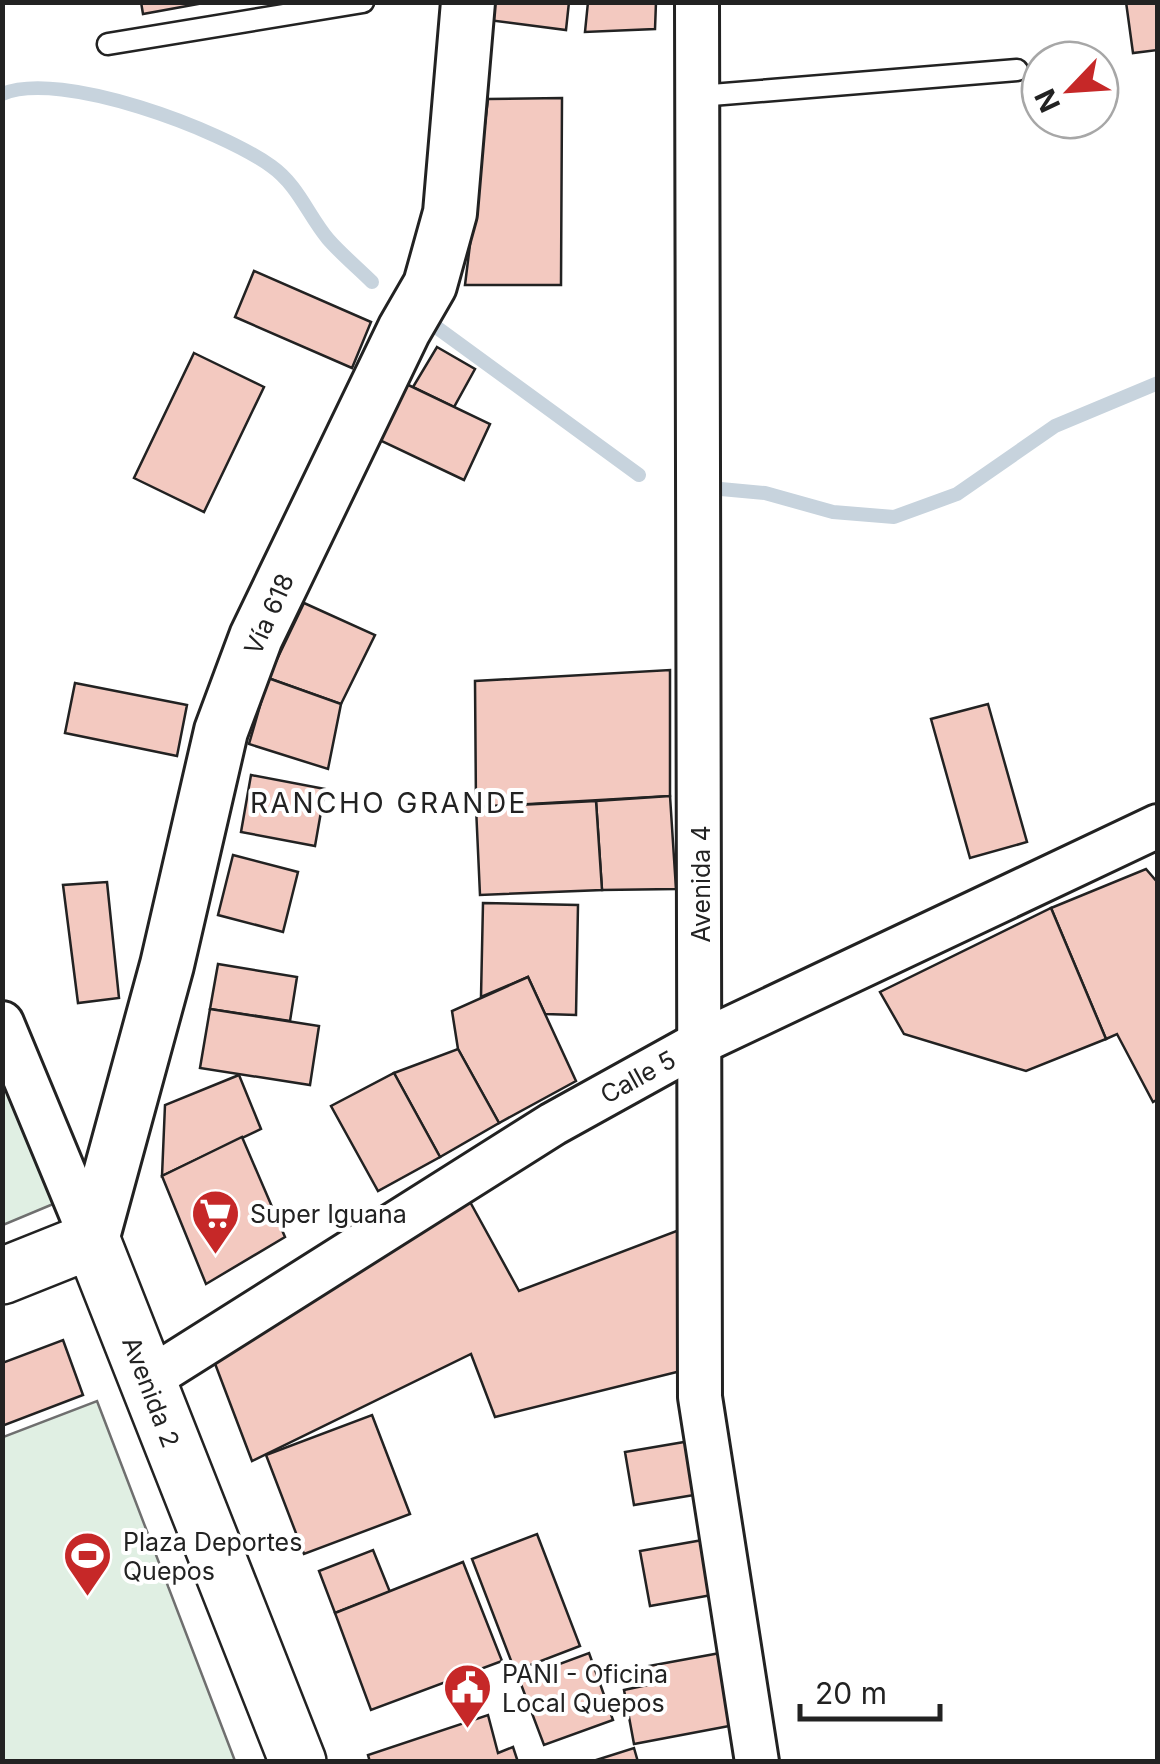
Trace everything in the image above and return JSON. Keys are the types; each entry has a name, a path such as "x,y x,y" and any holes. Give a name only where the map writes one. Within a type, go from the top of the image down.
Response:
{"main road":[{"path":"2,1276 92,1240"},
{"name":"Avenida 2","path":"92,1240 298,1762"}],"street":[{"name":"Vía 618","path":"92,1240 167,964 221,731 256,638 404,330 430,285 450,213 468,2"},
{"name":"Avenida 4","path":"697,2 700,1397 757,1762"},
{"name":"Calle 5","path":"146,1381 553,1124 701,1042 1158,826"},
{"name":"Avenida 2","path":"2,1023 92,1240"}],"lane":[{"path":"108,44 363,2"},
{"path":"699,96 1017,70"}],"green space":[{"path":"2,1071 58,1202 3,1225 2,1225"},
{"name":"Plaza Deportes Quepos","path":"97,1401 235,1761 3,1761 3,1437"}],"building":[{"path":"141,2 209,2 143,14"},
{"path":"490,2 569,2 566,30 488,20"},
{"path":"588,2 656,2 655,29 585,32"},
{"path":"1126,2 1158,2 1158,50 1133,53"},
{"path":"562,98 561,285 465,285 488,99"},
{"path":"254,271 371,322 352,368 235,317"},
{"path":"437,347 475,369 454,407 413,387"},
{"path":"194,353 264,387 204,512 134,478"},
{"path":"400,381 490,424 464,480 373,437"},
{"path":"304,603 375,635 341,704 268,678"},
{"path":"670,670 670,796 476,807 475,681"},
{"path":"268,678 341,704 328,769 249,744"},
{"path":"75,683 187,705 177,756 65,733"},
{"path":"988,704 1027,842 970,858 931,719"},
{"path":"251,775 325,789 315,846 241,832"},
{"path":"670,796 676,889 602,890 596,801"},
{"path":"596,801 602,890 480,895 476,807"},
{"path":"233,855 298,872 283,932 218,915"},
{"path":"1146,869 1158,883 1158,1099 1153,1102 1117,1034 1106,1039 1051,908"},
{"path":"107,882 119,998 78,1003 63,885"},
{"path":"483,903 578,905 576,1015 545,1014 528,977 481,997"},
{"path":"1051,908 1106,1039 1026,1071 904,1034 880,992"},
{"path":"218,964 297,977 290,1021 210,1009"},
{"path":"528,977 576,1081 499,1123 458,1049 452,1011"},
{"path":"210,1009 319,1026 310,1085 200,1068"},
{"path":"458,1049 499,1123 440,1157 394,1073"},
{"path":"394,1073 440,1157 378,1191 331,1106"},
{"path":"239,1075 261,1129 162,1176 165,1105"},
{"path":"242,1137 285,1237 206,1284 162,1176"},
{"path":"469,1200 519,1291 687,1227 693,1368 495,1417 471,1354 252,1461 214,1361"},
{"path":"63,1340 83,1395 2,1426 2,1363"},
{"path":"372,1415 410,1514 304,1554 266,1455"},
{"path":"696,1440 706,1493 634,1505 625,1452"},
{"path":"537,1534 580,1646 515,1671 472,1559"},
{"path":"714,1538 723,1593 650,1606 640,1551"},
{"path":"373,1550 390,1592 335,1613 319,1571"},
{"path":"463,1562 502,1661 371,1710 335,1613"},
{"path":"731,1651 745,1723 634,1744 624,1690 652,1684 649,1666"},
{"path":"589,1653 613,1720 544,1745 519,1679"},
{"name":"PANI - Oficina Local Quepos","path":"488,1715 498,1753 513,1747 518,1762 370,1762 368,1755"},
{"path":"634,1748 638,1762 590,1762"}],"waterway":[{"path":"2,94 28,88 100,96 179,121 248,152 288,182 328,239 372,282"},
{"path":"432,324 639,475"},
{"path":"710,488 765,493 833,512 894,517 957,494 1055,426 1158,383"}],"place":[{"name":"Super Iguana","path":"215,1256"},
{"name":"Plaza Deportes Quepos","path":"88,1598"},
{"name":"PANI - Oficina Local Quepos","path":"467,1730"}],"district":[{"name":"RANCHO GRANDE","path":"389,803"}]}
